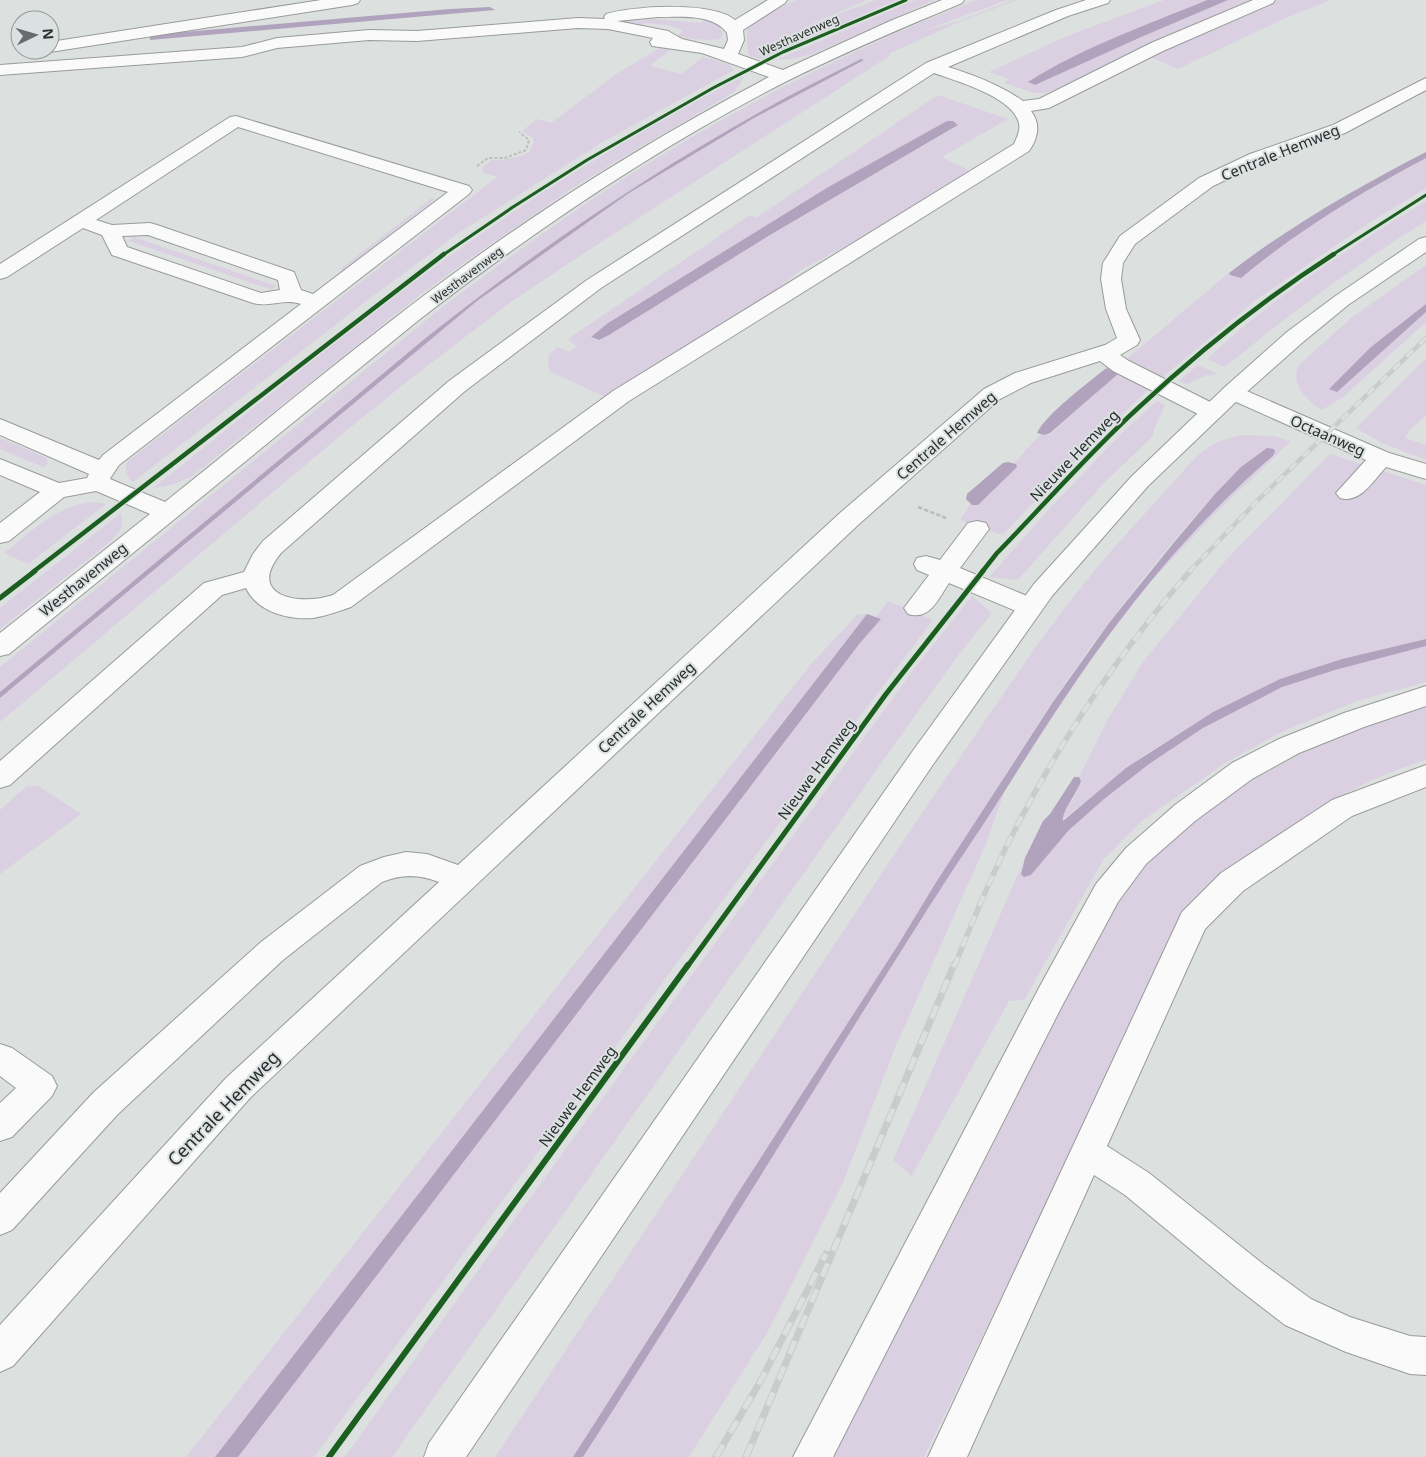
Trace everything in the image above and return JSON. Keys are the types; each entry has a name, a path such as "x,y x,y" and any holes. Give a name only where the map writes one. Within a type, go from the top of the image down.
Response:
{"street":[{"path":"60,45 352,0"},
{"path":"734,28 778,0"},
{"name":"Westhavenweg","path":"0,647 394,330 501,248 641,156 784,76 873,34 956,0"},
{"path":"932,66 1004,94 1019,107 1027,119 1029,130 1027,140 1015,153 775,299 621,396 342,601 325,607 307,610 288,608 273,603 263,596 255,577 257,566 272,547 457,386 594,284 932,66 1062,13 1102,0"},
{"path":"1019,107 1043,104 1157,46 1267,0"},
{"path":"0,70 242,52 277,43 369,35 416,36 567,24 594,24 667,6 724,20 734,28 736,39 727,57"},
{"path":"594,24 603,29 656,42 675,42 784,76"},
{"path":"29,60 35,67"},
{"name":"Centrale Hemweg","path":"0,1353 238,1088 849,520 980,404 1000,389 1023,378 1118,348 1129,340 1116,309 1111,279 1113,263 1126,240 1206,182 1257,158 1339,129 1426,83"},
{"path":"0,273 236,121 462,190 123,450 111,460 101,477 57,491 0,535"},
{"path":"81,221 110,231 150,229 287,276 291,294"},
{"path":"110,231 119,251 260,299 291,294 317,303"},
{"path":"443,1457 922,759 1043,590 1140,481 1233,392 1295,337 1341,301 1426,243"},
{"path":"1103,353 1121,366 1212,412"},
{"name":"Octaanweg","path":"1233,392 1381,458 1426,472"},
{"path":"0,426 167,512"},
{"path":"1348,493 1381,458"},
{"path":"0,466 57,491"},
{"path":"917,608 936,568 977,529"},
{"path":"936,568 1030,607"},
{"path":"0,777 213,588 255,577"},
{"path":"812,1457 1107,893 1136,856 1185,813 1242,771 1297,743 1354,720 1426,696"},
{"path":"947,1457 1193,921 1232,882 1342,808 1426,776"},
{"path":"0,1218 113,1097 272,951 371,874 385,867 402,863 418,863 432,866 462,879"},
{"path":"0,1058 40,1086 0,1126"},
{"path":"1087,1152 1137,1184 1250,1276 1298,1312 1346,1334 1410,1355 1426,1356"}],"path":[{"path":"450,187 488,158 505,158 526,150 529,140 519,132"}],"shaded area":[{"path":"797,0 867,0 804,27 876,0 897,0 762,59 749,56 747,25 760,19 762,14"},
{"path":"915,0 935,0 813,54 792,59 776,60"},
{"path":"976,0 1007,0 923,31 959,21 1016,0 955,24 888,54 891,55 511,302 409,380 340,436 0,722 0,698 477,301 629,193 754,118 864,60 861,59 722,135 620,197 551,244 448,322 0,692 0,667 440,309 496,267 609,188 704,130 819,69 896,33"},
{"path":"1164,0 1207,0 1132,31 1044,72 1028,82 1035,85 1228,0 1256,0 1161,40 1047,93 1034,93 1004,83 1009,79 989,72 1067,36"},
{"path":"1207,0 1228,0 1035,85 1028,82 1093,47"},
{"path":"1278,0 1331,0 1281,20 1178,69 1150,57"},
{"path":"490,7 495,10 150,40 150,35"},
{"path":"655,19 701,23 706,19 720,26 723,35 720,39 715,40 693,39 677,36 684,30 665,25 645,23 641,26 619,21"},
{"path":"660,48 670,50 650,66 681,74 703,57 728,64 734,70 601,143 457,234 361,305 133,482 129,478 126,470 128,461 497,177 483,173 482,168 492,160 522,156 529,152 534,143 533,138 522,131 537,119 551,123 619,72"},
{"path":"861,59 864,60 754,118 629,193 477,301 0,698 0,692 427,337 507,276 589,218 673,163 772,105"},
{"path":"744,77 734,92 571,189 465,262 416,298 191,477 171,485 153,488 348,333 467,244 533,199 602,156 671,115"},
{"path":"938,95 1008,119 942,157 968,170 968,172 860,238 799,271 770,295 608,398 551,372 548,365 549,354 558,347 569,352 577,347 568,339 750,215 756,218","holes":["945,123 954,128 770,235 602,339 598,340 591,337 608,323 830,186"]},
{"path":"947,121 953,121 958,125 770,235 609,335 599,340 591,337 608,323 830,186"},
{"path":"1426,152 1426,158 1330,213 1285,244 1241,278 1230,275 1229,273 1300,223 1350,193"},
{"path":"1426,158 1426,188 1369,223 1257,299 1159,380 1124,361 1229,273 1230,275 1241,277 1262,260 1330,213"},
{"path":"432,198 435,199 344,270 339,270"},
{"path":"1426,201 1426,221 1323,291 1225,367 1207,359 1232,336 1312,274"},
{"path":"134,237 276,286 272,290 129,241"},
{"path":"1426,265 1426,304 1371,348 1329,389 1337,392 1426,312 1426,322 1343,397 1322,410 1311,402 1298,385 1296,379 1299,365 1351,318"},
{"path":"1426,304 1426,312 1337,392 1329,389 1371,347"},
{"path":"1426,358 1426,415 1410,430 1405,438 1426,445 1426,460 1382,443 1356,428"},
{"path":"1198,365 1218,374 1205,376 1187,384 1179,381"},
{"path":"1108,366 1151,387 1090,445 1002,535 960,520 970,504 972,505 989,495 1016,464 1014,463 1041,434 1049,435 1118,374 1109,368 1105,369"},
{"path":"1109,368 1117,371 1118,374 1050,433 1045,435 1037,433 1058,408 1105,369"},
{"path":"1157,401 1165,405 1154,429 1153,436 1104,483 1018,580 989,577 1050,508 1123,432"},
{"path":"1246,435 1273,436 1291,441 1215,514 1149,583 1090,660 1005,790 985,846 895,1048 842,1185 767,1333 689,1457 583,1457 970,842 1089,659 1148,583 1184,541 1238,487 1273,456 1274,449 1257,456 1233,476 1204,506 1143,579 1080,662 1009,768 573,1457 495,1457 905,838 1032,652 1069,602 1110,552 1195,458 1218,442 1231,437"},
{"path":"0,438 47,458 48,464 43,467 0,449"},
{"path":"1267,448 1274,449 1273,456 1232,493 1194,532 1159,571 1095,654 938,892 583,1457 573,1457 672,1302 738,1193 1053,702 1109,623 1176,540 1241,467"},
{"path":"1330,454 1426,485 1426,639 1342,659 1280,679 1213,712 1146,754 1062,820 1062,816 1077,792 1081,781 1079,777 1108,719 1143,662 1226,560"},
{"path":"1003,463 1016,464 1017,467 978,505 972,505 966,499 967,494"},
{"path":"94,502 106,504 28,564 4,553 57,513 81,504"},
{"path":"121,513 121,528 112,540 0,629 0,608"},
{"path":"972,596 992,613 957,657 909,724 392,1457 345,1457 499,1241 914,669"},
{"path":"888,601 933,620 790,809 314,1457 238,1457 860,643 880,620 876,617"},
{"path":"858,614 867,614 215,1457 186,1457 811,664"},
{"path":"867,614 881,619 860,643 238,1457 215,1457"},
{"path":"1426,639 1426,646 1335,670 1282,687 1203,728 1149,764 1104,799 1068,831 1031,875 1024,877 1021,874 1025,858 1043,821 1050,814 1074,777 1079,777 1081,781 1065,812 1063,821 1126,768 1213,712 1280,679 1342,659"},
{"path":"1426,646 1426,682 1357,701 1279,733 1225,763 1142,821 1103,860 1024,1000 1009,1001 911,1177 893,1160 1025,858 1020,872 1027,877 1033,873 1069,830 1131,777 1199,731 1269,693 1283,686 1336,669"},
{"path":"1426,707 1426,760 1360,786 1329,803 1271,842 1189,910 924,1457 829,1457 846,1420 1078,976 1122,896 1143,864 1212,807 1258,777 1313,747 1386,718"},
{"path":"27,786 38,786 81,814 0,874 0,810"}],"railway":[{"path":"1189,572 1257,501 1426,338"},
{"path":"954,967 986,890 1011,838 1055,757 1132,642 1190,571"},
{"path":"746,1457 954,965"},
{"path":"716,1457 760,1382 826,1254"}],"cycle path":[{"path":"0,598 427,266 513,207 587,160 713,88 783,52 906,0"},
{"name":"Nieuwe Hemweg","path":"329,1457 886,694 997,553 1137,409 1243,318 1290,282 1426,195"}]}
